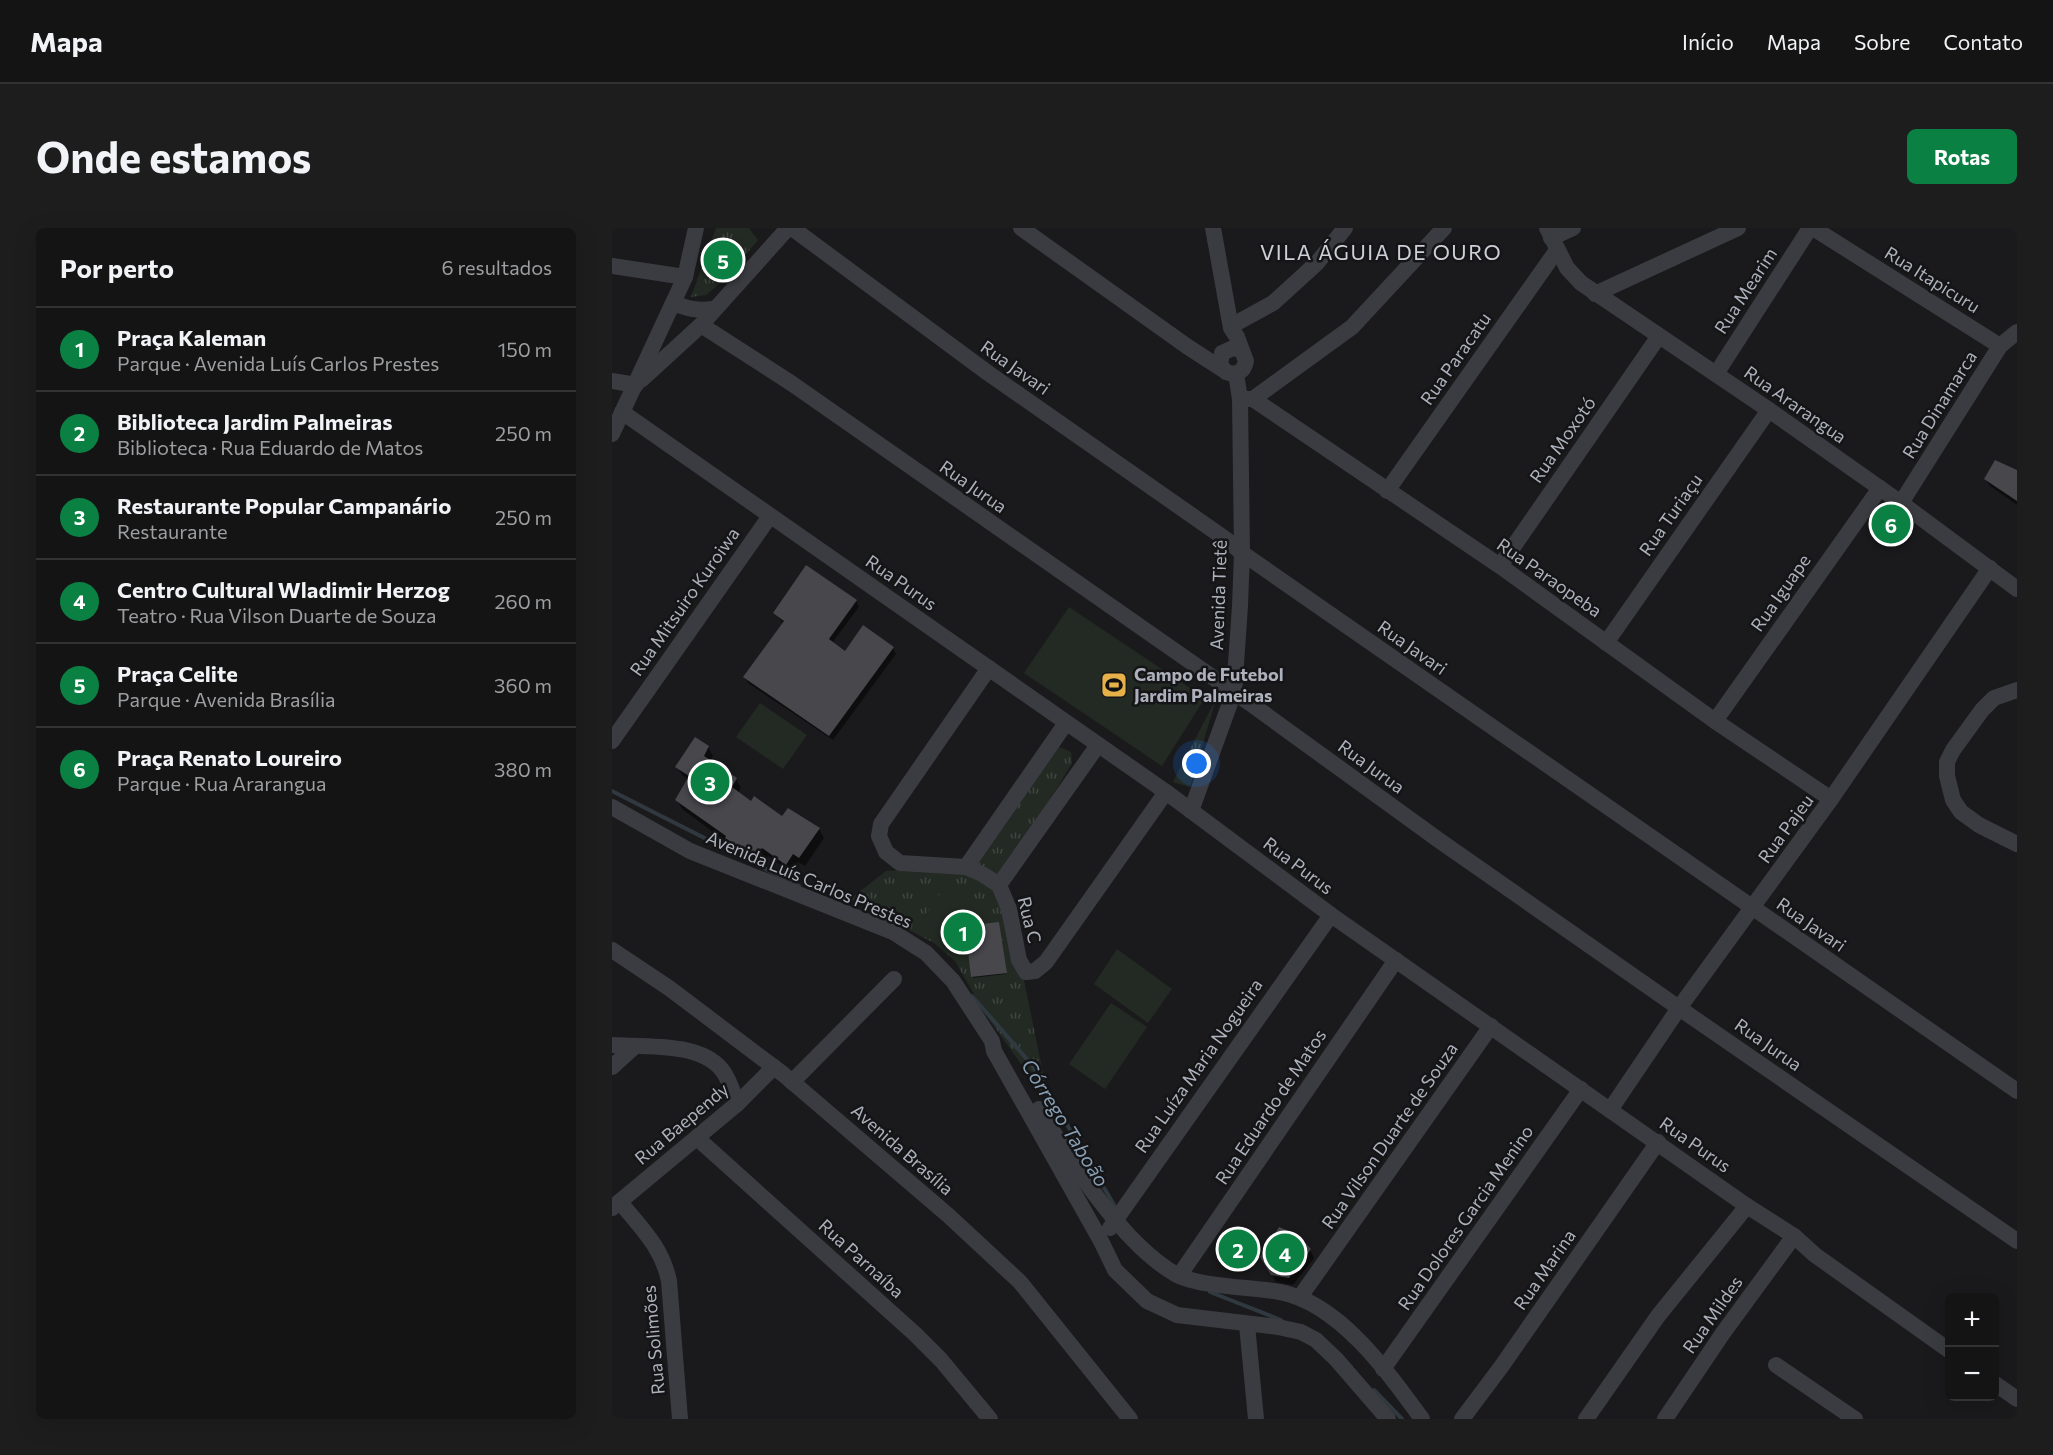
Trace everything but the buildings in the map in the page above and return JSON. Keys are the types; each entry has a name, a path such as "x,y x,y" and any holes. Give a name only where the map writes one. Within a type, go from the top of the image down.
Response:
{"street":[{"path":"612,434 685,277 696,228"},
{"path":"636,385 701,325 790,228"},
{"name":"Rua Javari","path":"790,228 988,373 1227,540 1242,553 2017,1091"},
{"path":"1022,228 1195,352 1229,371 1243,370 1246,362 1233,350 1226,339 1231,327 1213,228"},
{"path":"1231,327 1273,303 1317,263 1345,228"},
{"path":"1247,399 1352,327 1444,228"},
{"path":"1552,239 1573,228"},
{"path":"1595,294 1738,228"},
{"name":"Rua Itapicuru","path":"1811,228 2000,346"},
{"name":"Rua Mearim","path":"1716,374 1811,228"},
{"name":"Rua Ararangua","path":"1552,239 1567,268 1595,294 1769,410 1901,503 2017,589"},
{"name":"Rua Paracatu","path":"1387,491 1552,239"},
{"path":"612,266 685,277"},
{"path":"673,303 699,311 714,309"},
{"name":"Rua Jurua","path":"701,325 791,383 1234,692 1440,841 2017,1241"},
{"name":"Rua Dinamarca","path":"1901,503 2000,346 2017,332"},
{"name":"Rua Moxotó","path":"1500,566 1659,336"},
{"path":"1195,352 1233,350"},
{"path":"1229,371 1220,357 1233,350"},
{"name":"Avenida Tietê","path":"1191,811 1234,692 1240,606 1247,399 1229,371"},
{"path":"612,381 636,385"},
{"name":"Rua Paraopeba","path":"1247,399 1500,566 1715,721 1831,799"},
{"name":"Rua Turiaçu","path":"1606,643 1769,410"},
{"name":"Rua Purus","path":"622,412 1166,792 1331,915 1747,1206 1794,1236 1815,1255 1945,1347"},
{"name":"Rua Iguape","path":"1715,721 1880,488"},
{"name":"Rua Mitsuiro Kuroiwa","path":"612,741 770,516"},
{"name":"Rua Pajeu","path":"1610,1110 1679,1008 1831,799 1990,568"},
{"name":"Rua C","path":"989,668 881,824 879,836 886,852 900,863 966,867 999,885 1009,909 1019,960 1026,972 1035,970 1046,962 1166,792"},
{"path":"2017,690 1994,698 1982,710 1953,750 1947,762 1947,776 1953,800 1961,812 1978,825 2017,844"},
{"path":"966,867 1066,723"},
{"path":"999,885 1098,745"},
{"name":"Avenida Luís Carlos Prestes","path":"612,807 690,851 893,932 926,953 953,981 992,1041 994,1051 1115,1270 1147,1301 1177,1315 1278,1327 1301,1332 1316,1340 1336,1359 1388,1419"},
{"name":"Rua Luíza Maria Nogueira","path":"1101,1241 1331,915"},
{"name":"Avenida Brasília","path":"612,950 669,988 774,1067 949,1216 1020,1282 1130,1419"},
{"name":"Rua Eduardo de Matos","path":"1179,1276 1396,960"},
{"path":"792,1082 894,979"},
{"name":"Rua Vilson Duarte de Souza","path":"1300,1297 1491,1026"},
{"name":"Avenida Luís Carlos Prestes","path":"992,1041 996,1041 1002,1048 1045,1119 1114,1221 1159,1263 1179,1276 1199,1282 1280,1292 1300,1297 1331,1315 1383,1369 1422,1419"},
{"path":"612,1045 698,1052 722,1069 737,1104"},
{"path":"612,1067 635,1046"},
{"name":"Rua Baependy","path":"616,1205 737,1104 774,1067"},
{"name":"Rua Dolores Garcia Menino","path":"1383,1369 1581,1089"},
{"name":"Rua Parnaíba","path":"697,1138 915,1334 941,1360 990,1419"},
{"name":"Rua Marina","path":"1462,1419 1481,1396 1658,1142"},
{"name":"Rua Solimões","path":"616,1205 657,1248 665,1264 669,1281 680,1419"},
{"path":"1586,1419 1658,1316 1747,1206"},
{"name":"Rua Mildes","path":"1665,1419 1723,1333 1794,1236"},
{"path":"1247,1325 1256,1419"},
{"path":"1776,1365 1855,1419"},
{"path":"1999,1386 2017,1399"}],"green space":[{"path":"716,228 749,228 758,240 725,279 706,295 691,297"},
{"path":"1881,510 1913,522 1911,531 1889,540 1877,535 1869,527"},
{"name":"Campo de Futebol Jardim Palmeiras","path":"1069,607 1205,698 1162,766 1024,673"},
{"path":"1216,699 1190,787 1173,782"},
{"path":"760,703 807,735 783,769 736,737"},
{"path":"1059,747 1071,752 1072,763 999,885 1012,921 1049,1103 986,1015 955,961 934,943 850,899 886,871 966,867"},
{"path":"948,882 974,899 946,942 920,924"},
{"path":"1117,949 1172,989 1148,1023 1094,984"},
{"path":"1111,1003 1147,1027 1105,1089 1069,1064"}],"waterway":[{"name":"Córrego Taboão","path":"612,791 799,886"},
{"name":"Córrego Taboão","path":"972,996 1032,1065 1117,1210"},
{"name":"Córrego Taboão","path":"1210,1292 1281,1320"},
{"name":"Córrego Taboão","path":"1374,1390 1402,1419"}],"place":[{"name":"Praça Celite","path":"723,260"},
{"name":"Praça Renato Loureiro","path":"1891,524"},
{"name":"Campo de Futebol Jardim Palmeiras","path":"1114,685"},
{"name":"Restaurante Popular Campanário","path":"710,782"},
{"name":"Praça Kaleman","path":"963,932"},
{"name":"Biblioteca Jardim Palmeiras","path":"1238,1249"},
{"name":"Centro Cultural Wladimir Herzog","path":"1285,1253"}],"district":[{"name":"VILA ÁGUIA DE OURO","path":"1381,253"}]}
